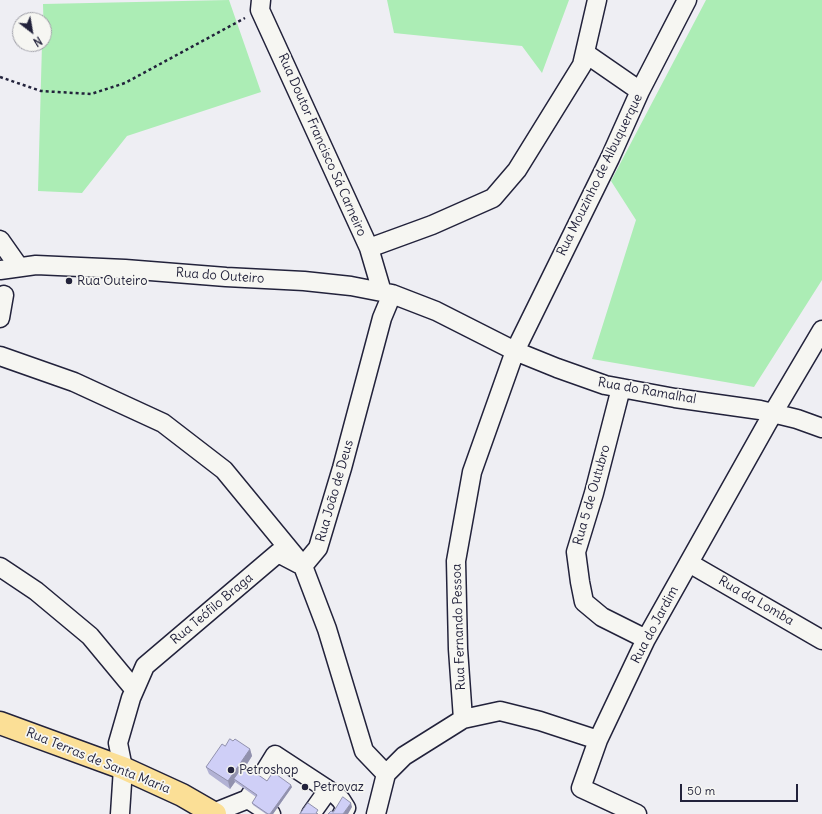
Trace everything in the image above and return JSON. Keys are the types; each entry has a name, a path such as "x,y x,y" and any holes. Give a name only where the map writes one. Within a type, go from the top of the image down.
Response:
{"main road":[{"name":"Rua Terras de Santa Maria","path":"0,723 123,768 182,795 214,814"}],"street":[{"path":"369,248 432,225 493,198 517,170 582,65 597,0"},
{"name":"Rua Mouzinho de Albuquerque","path":"515,351 610,158 640,90 687,0"},
{"name":"Rua Doutor Francisco Sá Carneiro","path":"261,5 369,248 387,293"},
{"path":"585,53 640,90"},
{"path":"0,240 19,267"},
{"name":"Rua do Outeiro","path":"0,270 36,265 91,267 304,281 351,286 387,293 436,310"},
{"name":"Rua João de Deus","path":"303,566 318,548 342,468 382,318 387,293"},
{"path":"0,318 4,295"},
{"name":"Rua do Ramalhal","path":"436,310 515,351 582,378 621,388 773,413 798,419 822,428"},
{"name":"Rua do Jardim","path":"637,814 581,788 598,740 646,639 773,413 822,330"},
{"name":"Rua Fernando Pessoa","path":"463,719 458,649 456,561 472,472 515,351"},
{"path":"0,356 74,382 163,423 224,470 303,566 327,629 364,751 386,774"},
{"name":"Rua 5 de Outubro","path":"621,388 594,493 576,552 584,602 602,617 646,639"},
{"name":"Rua Teófilo Braga","path":"134,689 145,666 278,553 303,566"},
{"name":"Rua da Lomba","path":"689,562 822,640"},
{"path":"0,567 36,591 90,636 134,689 118,743 123,768 120,814"},
{"path":"376,814 386,774 404,756 463,719 500,711 540,721 598,740"},
{"path":"214,814 248,799 275,755 342,800 346,808 342,814"},
{"path":"311,814 332,793"},
{"path":"324,814 332,793"},
{"path":"248,799 271,814"}],"path":[{"path":"0,77 41,91 91,94 125,83 261,5"}],"green space":[{"path":"229,0 261,92 127,136 82,193 38,191 42,52 52,52 52,12 43,12 43,4"},
{"path":"387,0 569,0 542,73 522,46 394,33"},
{"path":"706,0 822,0 822,280 754,387 592,359 636,220 611,181"}],"building":[{"path":"230,739 233,741 235,739 250,749 228,781 206,767 222,744 225,746"},
{"path":"244,765 267,781 273,772 291,785 270,814 252,803 257,795 234,779"},
{"path":"343,797 351,803 343,814 328,814 331,811 333,812"},
{"path":"308,803 318,810 316,813 318,814 300,814"}],"place":[{"name":"Rua Outeiro","path":"69,281"},
{"name":"Petroshop","path":"231,770"},
{"name":"Petrovaz","path":"305,787"}]}
